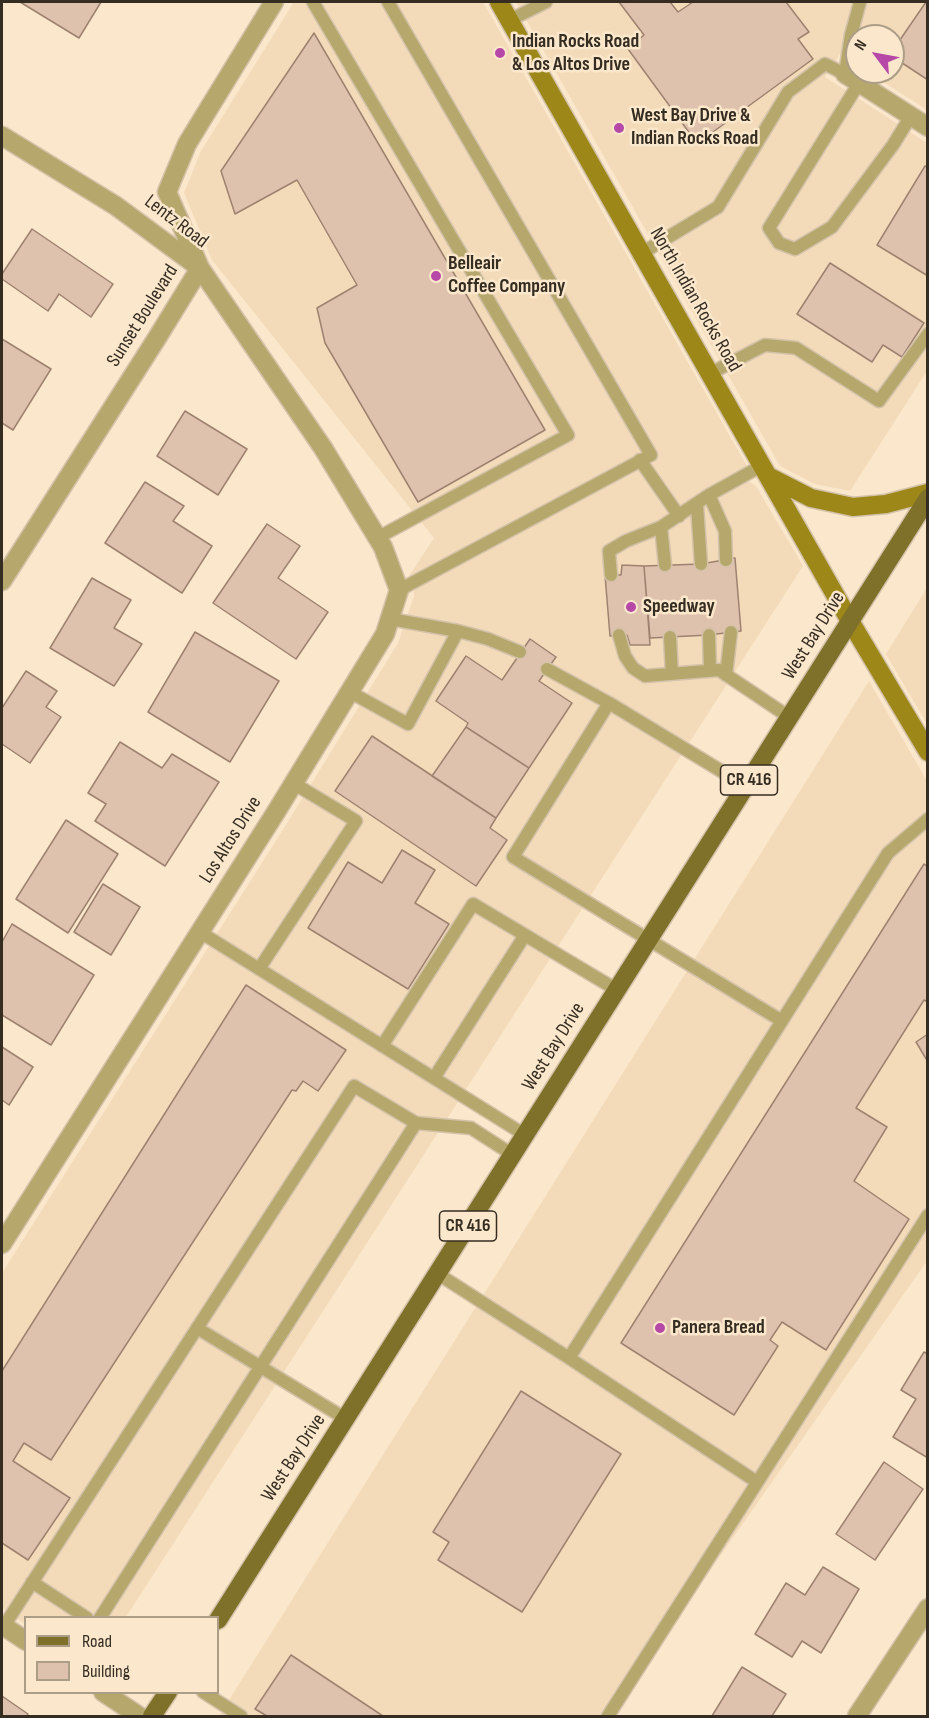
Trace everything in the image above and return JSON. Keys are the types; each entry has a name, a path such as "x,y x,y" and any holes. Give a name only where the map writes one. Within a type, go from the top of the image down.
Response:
{"main road":[{"name":"West Bay Drive","path":"219,1618 927,499"},
{"path":"152,1716 167,1694"}],"street":[{"name":"Sunset Boulevard","path":"2,580 158,338 200,268 167,192 187,144 274,2"},
{"name":"North Indian Rocks Road","path":"499,2 850,621 927,752"},
{"path":"860,84 927,127"},
{"name":"Lentz Road","path":"2,136 116,206 200,268 323,448 377,538"},
{"path":"765,470 811,498 853,507 927,499"},
{"path":"377,538 383,547 399,590"},
{"name":"Los Altos Drive","path":"2,1244 350,692 385,634 399,590"},
{"path":"858,1716 927,1608"},
{"path":"2,1626 24,1640"},
{"path":"106,1694 139,1716"}],"lane":[{"path":"313,2 568,435 377,538"},
{"path":"388,2 651,455 399,590"},
{"path":"510,20 546,2"},
{"path":"854,24 860,2"},
{"path":"642,253 718,207 789,92 825,64 845,75"},
{"path":"849,84 769,228 779,243 795,249 832,227 893,145 911,116"},
{"path":"711,373 765,345 796,348 879,401 927,334"},
{"path":"640,460 679,516"},
{"path":"611,575 609,551 626,541 661,527 709,495 765,470"},
{"path":"709,495 725,531 726,560"},
{"path":"697,505 701,564"},
{"path":"661,527 665,566"},
{"path":"390,619 458,631 488,639 520,652"},
{"path":"350,692 408,724 458,631"},
{"path":"726,675 731,632"},
{"path":"619,635 625,656 633,668 645,676 719,670 789,717"},
{"path":"709,635 710,670"},
{"path":"670,637 672,674"},
{"path":"547,669 609,703 746,786"},
{"path":"609,703 513,857 782,1021"},
{"path":"259,969 356,821 293,783"},
{"path":"569,1358 888,853 927,819"},
{"path":"382,1046 473,904 617,990"},
{"path":"200,932 525,1135"},
{"path":"434,1078 525,935"},
{"path":"2,1626 354,1086 416,1123 471,1128 513,1155"},
{"path":"101,1616 416,1123"},
{"path":"608,1716 927,1215"},
{"path":"438,1274 757,1482"},
{"path":"197,1328 346,1419"},
{"path":"32,1582 85,1616"},
{"path":"206,1694 241,1716"}],"shaded area":[{"path":"294,2 483,2 748,468 751,475 748,481 756,486 803,566 127,1616 24,1616 24,1623 2,1608 2,1273 289,820 398,643 414,596 414,586 409,576 434,538 212,260 184,193 201,151"},
{"path":"516,2 927,2 927,110 887,84 905,84 905,24 845,24 845,57 840,54 825,77 927,143 927,371 850,491 815,484 780,466"},
{"path":"927,588 927,724 886,654"},
{"path":"869,681 927,781 927,1261 608,1716 219,1716"}],"building":[{"path":"20,2 101,2 79,38"},
{"path":"619,2 670,2 678,12 693,2 786,2 809,32 798,39 813,59 696,142 628,49 644,35"},
{"path":"928,2 928,80 905,65 905,33"},
{"path":"314,33 545,430 418,502 325,343 317,308 357,285 297,180 235,214 221,171"},
{"path":"925,166 928,167 928,276 877,245"},
{"path":"32,229 113,284 91,317 59,294 48,311 2,279 2,274"},
{"path":"830,263 924,323 902,357 883,345 872,362 797,314"},
{"path":"2,339 51,369 13,430 2,423"},
{"path":"185,411 247,449 218,495 157,456"},
{"path":"145,482 184,506 173,521 212,546 182,593 105,543"},
{"path":"267,524 300,546 278,578 328,612 296,659 213,603"},
{"path":"735,558 741,631 650,638 644,566 701,564"},
{"path":"622,565 644,566 650,645 630,645 627,635 610,636 605,575 621,575"},
{"path":"92,578 131,600 114,628 142,644 114,686 50,648"},
{"path":"195,632 279,681 230,762 148,712"},
{"path":"530,639 556,657 539,681 572,703 529,768 466,727 468,723 436,701 466,656 502,680"},
{"path":"26,671 57,691 46,707 61,717 30,763 2,744 2,708"},
{"path":"466,727 529,768 496,818 432,776"},
{"path":"372,736 496,818 490,828 507,840 476,886 335,791"},
{"path":"120,742 162,768 172,754 219,782 165,866 95,821 106,804 88,793"},
{"path":"66,820 118,854 68,933 16,899"},
{"path":"402,850 435,870 415,903 449,924 408,989 308,928 348,862 382,883"},
{"path":"924,864 928,867 928,1002 924,1000 856,1108 887,1127 854,1181 909,1219 826,1350 782,1322 770,1340 778,1346 734,1415 621,1343"},
{"path":"103,884 140,907 111,955 74,932"},
{"path":"12,924 94,975 51,1045 2,1015 2,942"},
{"path":"246,985 346,1050 318,1091 303,1081 296,1091 292,1090 51,1460 24,1443 13,1461 70,1498 28,1560 2,1543 2,1371"},
{"path":"928,1034 928,1062 916,1042"},
{"path":"2,1047 33,1067 9,1105 2,1100"},
{"path":"924,1352 928,1354 928,1458 893,1437 916,1399 901,1390"},
{"path":"521,1391 621,1454 522,1612 438,1560 449,1542 433,1532"},
{"path":"884,1462 923,1489 875,1560 836,1534"},
{"path":"823,1567 859,1589 821,1653 802,1641 792,1657 755,1634 786,1583 805,1595"},
{"path":"291,1655 383,1716 267,1716 255,1709"},
{"path":"742,1667 786,1694 772,1716 712,1716"},
{"path":"2,1696 28,1714 27,1716 2,1716"}],"place":[{"name":"Indian Rocks Road & Los Altos Drive","path":"500,53"},
{"name":"West Bay Drive & Indian Rocks Road","path":"619,128"},
{"name":"Belleair Coffee Company","path":"436,276"},
{"name":"Speedway","path":"631,607"},
{"name":"Panera Bread","path":"660,1328"}]}
